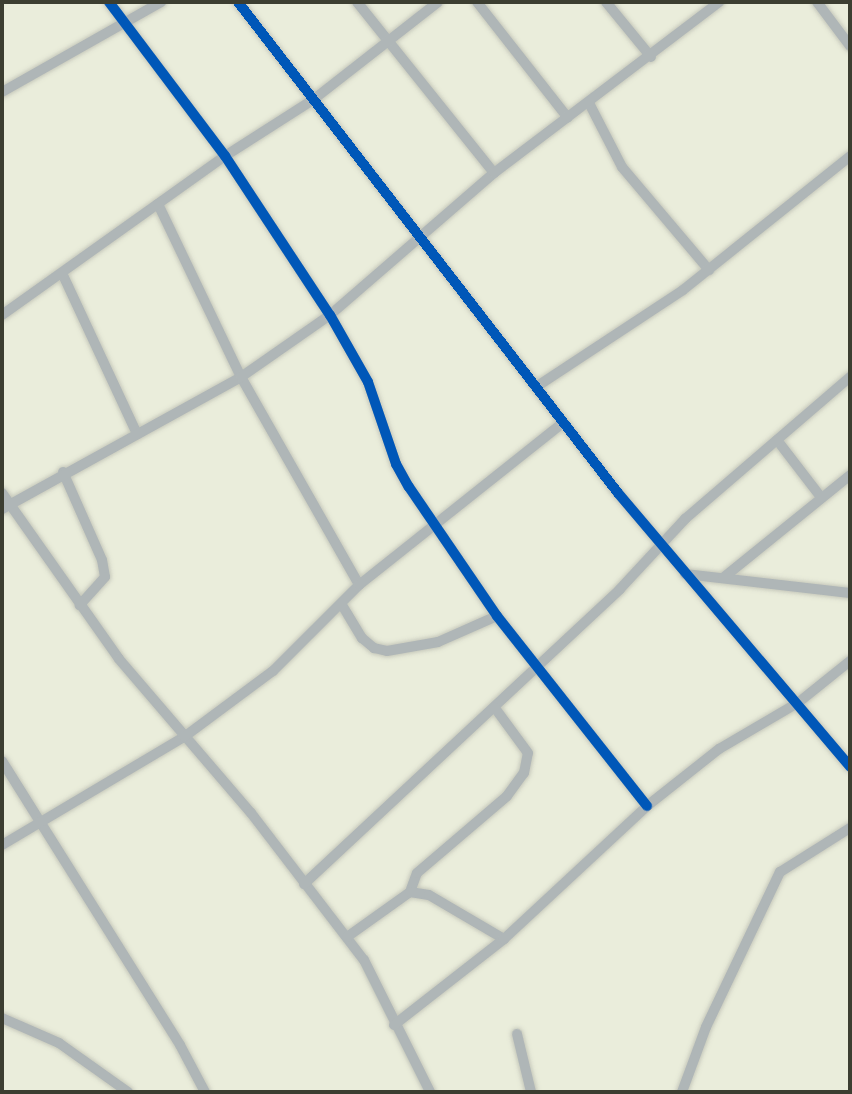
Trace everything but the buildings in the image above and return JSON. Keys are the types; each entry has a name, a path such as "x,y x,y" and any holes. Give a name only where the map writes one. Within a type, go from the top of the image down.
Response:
{"street":[{"path":"108,2 127,23 225,156 330,315 368,382 396,464 497,616 648,806"},
{"path":"2,92 160,2"},
{"path":"238,2 563,424 685,574 799,702 850,767"},
{"path":"357,2 494,173"},
{"path":"2,315 225,156 314,99 438,2"},
{"path":"477,2 568,118"},
{"path":"606,2 651,57"},
{"path":"5,507 63,472 241,377 330,315 494,173 651,57 719,2"},
{"path":"817,2 848,40"},
{"path":"589,103 622,166 709,270"},
{"path":"536,387 709,270 850,156"},
{"path":"158,204 241,377 359,585"},
{"path":"62,273 137,434"},
{"path":"304,884 495,708 536,664 620,589 662,543 850,377"},
{"path":"2,845 184,737 273,671 342,605 359,585 435,521 563,424"},
{"path":"777,440 820,496"},
{"path":"63,472 102,560 105,577 80,605"},
{"path":"723,578 820,496 850,475"},
{"path":"2,493 5,507 80,605 184,737 251,813 364,960 394,1025 430,1092"},
{"path":"685,574 850,593"},
{"path":"342,605 362,638 374,648 387,651 438,642 497,616"},
{"path":"394,1025 504,939 648,806 719,749 799,702 850,661"},
{"path":"347,937 410,892 417,873 499,805 524,773 528,753 495,708"},
{"path":"2,761 38,823 138,978 205,1092"},
{"path":"682,1092 702,1036 780,872 850,828"},
{"path":"410,892 429,895 504,939"},
{"path":"2,1033 4,1019 59,1043 128,1092"},
{"path":"516,1034 531,1092"}],"cycle path":[{"path":"109,2 225,156 330,315 368,382 396,464 409,487 497,616 647,806"},
{"path":"238,2 618,493 850,767"}]}
